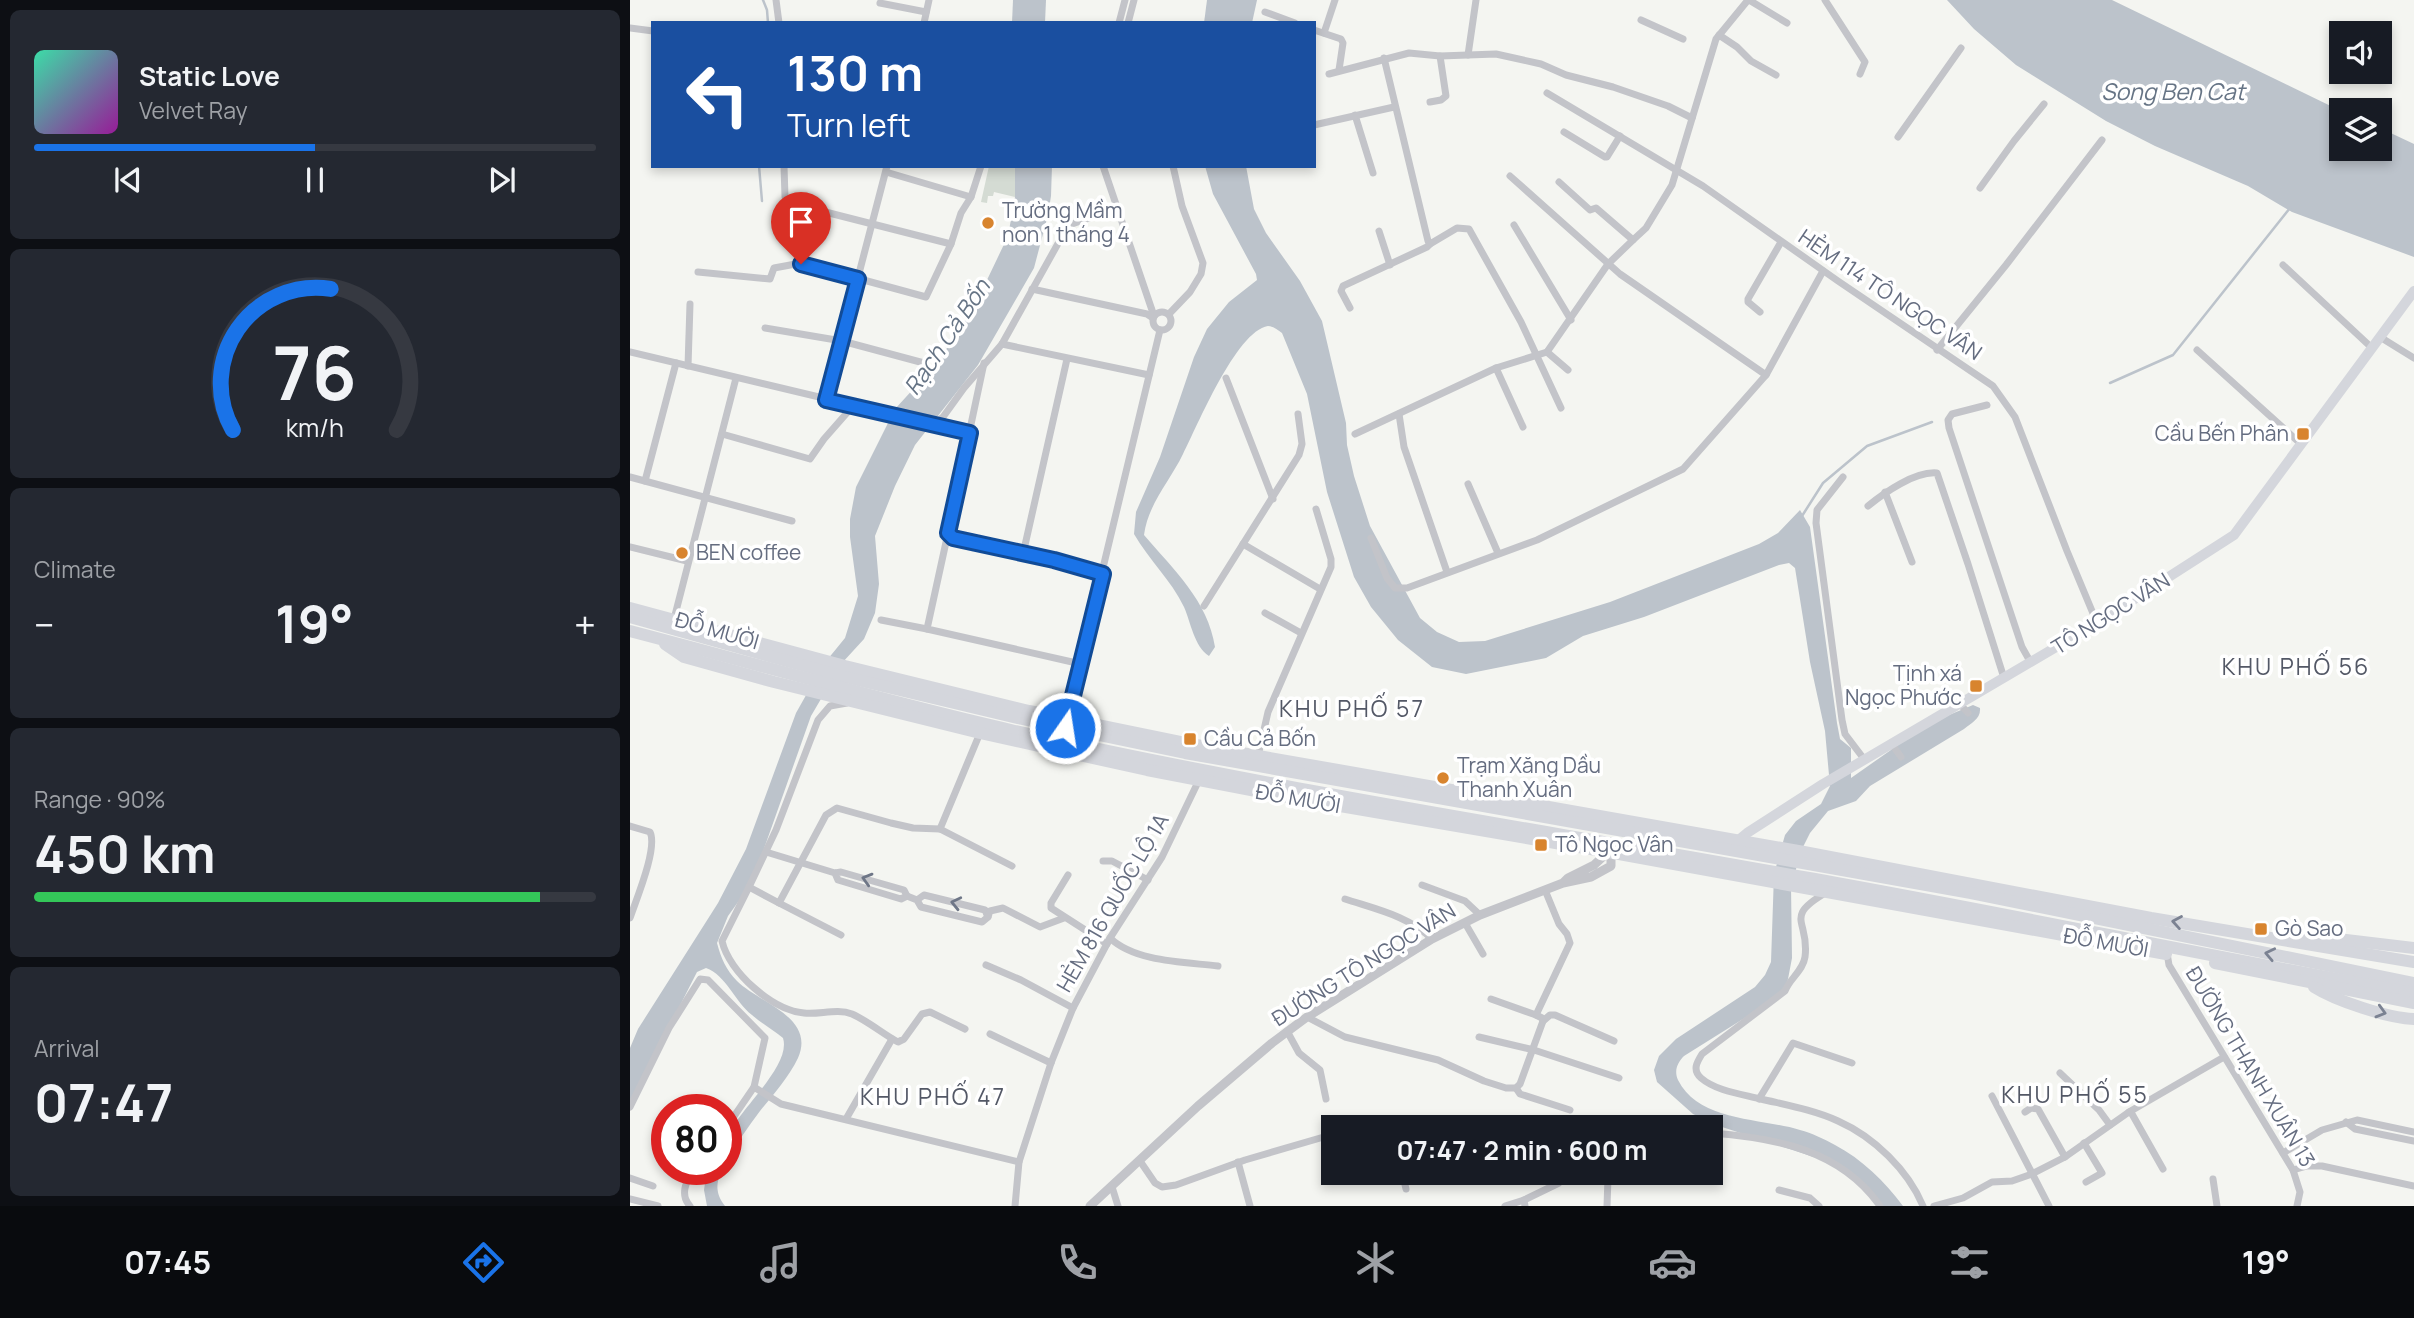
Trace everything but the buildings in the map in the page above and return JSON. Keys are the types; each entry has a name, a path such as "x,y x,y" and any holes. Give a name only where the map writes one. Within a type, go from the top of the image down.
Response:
{"highway":[{"name":"ĐỖ MƯỜI","path":"630,608 658,626 684,657 798,671"},
{"name":"ĐỖ MƯỜI","path":"630,617 798,671"},
{"name":"ĐỖ MƯỜI","path":"630,631 658,626 674,619 798,671"},
{"path":"798,671 839,682"},
{"path":"798,671 839,682"},
{"name":"ĐỖ MƯỜI","path":"839,682 1007,729 1138,757 1284,786 1611,836"},
{"name":"ĐỖ MƯỜI","path":"839,682 1258,756 1611,836 1644,849 1770,864"},
{"name":"ĐỖ MƯỜI","path":"839,682 854,702 980,733 1199,780 1611,836 1734,846 1770,864"},
{"name":"ĐỖ MƯỜI","path":"1066,723 1292,773 1611,836 1630,856 1770,864"},
{"path":"1611,866 1644,849"},
{"path":"1770,864 1800,869"},
{"path":"1770,864 1800,869"},
{"name":"ĐỖ MƯỜI","path":"1800,869 1827,892 2411,993"},
{"name":"ĐỖ MƯỜI","path":"1800,869 2026,899 2092,912 2413,962"},
{"name":"ĐỖ MƯỜI","path":"1800,869 2305,981 2411,993"},
{"name":"ĐỖ MƯỜI","path":"2092,912 2411,993"},
{"path":"2295,942 2321,937 2414,948"},
{"path":"2305,981 2326,995 2414,1019"}],"main road":[{"name":"TÔ NGỌC VÂN","path":"1734,846 1823,784 1859,762 1964,708 2004,678 2097,623 2234,535 2414,291"}],"street":[{"path":"775,0 779,21"},
{"path":"924,21 929,0"},
{"path":"1120,21 1125,0"},
{"path":"1129,21 1134,0"},
{"path":"1324,33 1335,0"},
{"path":"1468,55 1476,0"},
{"path":"1355,434 1496,368 1547,352 1608,264 1646,228 1672,185 1716,38 1748,0 1787,23"},
{"path":"1825,0 1865,62 1860,74"},
{"path":"880,3 926,12"},
{"path":"1265,12 1290,21"},
{"path":"1641,20 1683,39"},
{"path":"630,28 651,31"},
{"path":"1316,31 1341,39 1343,43 1339,70"},
{"path":"1719,35 1751,61 1776,75"},
{"path":"1898,137 1961,48"},
{"path":"1329,74 1409,53 1496,54 1541,64 1566,75 1668,106 1692,118"},
{"path":"1430,102 1446,96 1440,55"},
{"path":"1384,58 1430,244"},
{"name":"HẺM 114 TÔ NGỌC VÂN","path":"1548,93 1703,186 1937,350 1993,386 2015,417 2097,623"},
{"path":"1980,188 2045,104"},
{"path":"1316,125 1394,107"},
{"path":"1355,115 1373,173"},
{"path":"1564,132 1605,158 1620,136"},
{"path":"1937,350 2102,140"},
{"path":"784,168 785,197 790,203 951,244"},
{"path":"698,272 770,279 774,268 801,264 926,297 951,244 961,213 971,197 980,168"},
{"path":"1104,168 1155,327 1166,329 1170,325 1169,314"},
{"path":"1169,314 1190,292 1201,274 1203,263 1182,206 1172,168"},
{"path":"826,400 886,169 971,197"},
{"path":"1510,176 1608,264 1766,375"},
{"path":"1559,182 1590,210 1596,208 1633,240"},
{"path":"929,424 943,417 1002,344 1065,231 1072,224 1118,208"},
{"path":"1514,225 1571,320"},
{"path":"1350,308 1341,288 1457,228 1469,229 1538,355 1560,408"},
{"path":"1379,231 1390,265"},
{"path":"1760,313 1748,299 1781,242"},
{"path":"2283,265 2372,348"},
{"path":"1371,538 1387,578 1395,588 1407,588 1536,540 1683,469 1766,375 1824,271"},
{"path":"1032,289 1153,317"},
{"path":"688,366 691,304"},
{"path":"1153,317 1158,312 1169,314"},
{"path":"765,328 842,341 924,363"},
{"path":"1066,723 1160,330"},
{"path":"2380,337 2414,358"},
{"path":"1002,344 1149,375"},
{"path":"2197,350 2301,444"},
{"path":"630,352 970,433"},
{"path":"1547,352 1568,370"},
{"path":"1023,554 1067,359"},
{"path":"645,481 676,363"},
{"path":"927,629 984,363"},
{"path":"1496,368 1523,427"},
{"path":"674,619 736,378"},
{"path":"1226,378 1273,499"},
{"path":"722,434 810,460 853,405"},
{"path":"1987,405 1952,414 1948,420 1949,428 2022,647 2031,663"},
{"path":"1204,606 1299,455 1302,444 1298,414"},
{"path":"1399,414 1404,447 1447,572"},
{"path":"1868,506 1885,492 1927,472 1937,473 2004,678"},
{"path":"630,477 792,521"},
{"path":"1843,477 1817,510 1816,523 1842,720 1845,734 1859,762"},
{"path":"1468,484 1498,553"},
{"path":"1885,492 1912,562"},
{"path":"1258,756 1268,712 1329,573 1331,559 1316,509"},
{"path":"948,533 953,538 1054,560 1103,574"},
{"path":"1243,544 1320,589"},
{"path":"630,547 688,561"},
{"path":"1265,613 1301,633"},
{"path":"881,620 1081,664"},
{"path":"854,702 830,706 818,720 766,852 722,941 732,963 744,979 789,1010 805,1014 852,1014 892,1039 902,1042 922,1014 930,1012 965,1029"},
{"path":"940,829 980,733"},
{"path":"1893,744 1901,757"},
{"name":"HẺM 816 QUỐC LỘ 1A","path":"1015,1206 1019,1162 1051,1063 1073,1008 1108,941 1149,880 1199,780"},
{"path":"779,903 827,812 837,808 913,828 940,829 1012,866"},
{"path":"630,826 650,832 652,837 650,854 630,918"},
{"path":"1611,836 1611,866"},
{"path":"1563,883 1594,865 1611,836"},
{"path":"766,852 835,873 838,880 901,899 906,896 917,900 921,907 982,922 990,911 1003,908 1040,927 1064,918"},
{"path":"1103,861 1112,861 1149,880"},
{"name":"ĐƯỜNG TÔ NGỌC VÂN","path":"1090,1206 1198,1106 1307,1017 1432,939 1480,915 1563,883 1591,877 1611,866"},
{"path":"1068,875 1051,903 1055,912 1064,918 1108,941 1155,959 1218,966"},
{"path":"1422,885 1465,901 1480,915"},
{"path":"749,887 841,935"},
{"path":"1536,1015 1570,943 1545,890"},
{"path":"1827,892 1807,904 1802,911 1800,921 1805,956 1801,968 1785,990 1702,1054 1696,1070 1699,1077 1730,1092 1805,1110 1838,1121 1864,1136 1908,1177 1923,1206"},
{"path":"917,900 924,895 985,910 988,917"},
{"path":"1345,899 1406,920 1422,929 1432,939"},
{"path":"1465,923 1483,954"},
{"name":"ĐƯỜNG THẠNH XUÂN 13","path":"2167,950 2169,965 2293,1170 2300,1192 2297,1206"},
{"path":"986,965 1073,1008"},
{"path":"630,1107 669,1028 700,979 708,980 765,1038 755,1088 742,1106"},
{"path":"1491,999 1536,1015 1544,1021"},
{"path":"1307,1017 1345,1037 1438,1060 1506,1088 1516,1088 1520,1084 1544,1021 1550,1015 1614,1041"},
{"path":"1287,1031 1299,1053 1320,1069 1326,1099"},
{"path":"990,1034 1051,1063"},
{"path":"1479,1038 1534,1050 1619,1078"},
{"path":"846,1119 892,1039"},
{"path":"1759,1098 1793,1044 1852,1062"},
{"path":"1934,1206 1963,1198 1992,1182 2012,1181 2032,1174 2065,1157 2129,1112 2224,1057"},
{"path":"2060,1073 2099,1110 2110,1125"},
{"path":"755,1088 775,1100 1019,1162"},
{"path":"1516,1088 1520,1094 1570,1110"},
{"path":"1992,1096 2049,1206"},
{"path":"2025,1112 2038,1108 2065,1157"},
{"path":"2129,1112 2133,1114 2163,1169"},
{"path":"2283,1153 2322,1130 2357,1120 2414,1138"},
{"path":"1723,1134 1746,1135 1808,1151 1844,1168 1868,1189 1879,1205"},
{"path":"1140,1161 1155,1183 1162,1187 1176,1185 1238,1162 1321,1138"},
{"path":"2084,1143 2102,1173 2086,1182"},
{"path":"1238,1162 1250,1206"},
{"path":"2293,1170 2322,1166 2414,1186"},
{"path":"630,1178 653,1186"},
{"path":"2213,1179 2217,1206"},
{"path":"685,1185 686,1202 690,1206"},
{"path":"1405,1185 1406,1189"},
{"path":"1506,1206 1524,1203 1556,1185"},
{"path":"1607,1206 1608,1185"},
{"path":"1112,1187 1118,1206"},
{"path":"1779,1190 1810,1198 1819,1206"},
{"path":"630,1199 657,1206"},
{"path":"1085,1206 1090,1206"}],"shaded area":[{"path":"989,168 1015,168 1015,197 994,192 993,196 988,196 987,203 981,202"}],"water":[{"path":"1013,0 1046,0 1045,21 1012,21"},
{"path":"1207,0 1257,0 1252,21 1204,21"},
{"name":"Song Ben Cat","path":"1947,0 2112,0 2329,105 2329,161 2392,161 2392,134 2414,144 2414,257 2292,212 2248,186 2155,146 2106,121 2016,65 1974,29"},
{"path":"1015,168 1052,168 1048,215 1034,268 978,365 915,445 895,486 875,536 879,584 875,613 864,639 842,663 811,716 761,857 741,898 728,916 717,943 724,964 733,977 792,1021 799,1032 801,1044 798,1058 742,1137 742,1114 772,1075 784,1049 783,1038 746,1010 719,976 706,968 697,972 630,1104 630,1048 638,1029 718,903 746,849 796,713 823,665 845,638 858,596 850,537 850,519 856,487 895,409 938,362 976,303 1008,236 1015,197"},
{"path":"1206,168 1246,168 1254,209 1266,233 1300,281 1322,321 1346,423 1347,445 1354,476 1370,526 1420,618 1437,632 1459,642 1485,641 1610,602 1759,544 1778,533 1800,510 1810,527 1837,723 1840,739 1851,748 1851,778 1908,738 1949,715 1973,705 1980,708 1977,718 1964,729 1870,786 1856,801 1828,811 1810,833 1802,849 1791,886 1792,958 1785,990 1684,1056 1676,1070 1678,1080 1688,1094 1701,1104 1733,1116 1804,1131 1845,1151 1889,1188 1903,1206 1883,1206 1844,1167 1723,1127 1723,1115 1693,1114 1657,1082 1654,1070 1659,1056 1676,1039 1755,987 1765,975 1771,962 1774,874 1785,835 1796,821 1821,804 1830,786 1825,731 1810,662 1795,568 1789,563 1779,565 1644,617 1583,636 1546,658 1466,674 1432,667 1398,640 1371,607 1354,577 1327,492 1307,394 1282,333 1268,326 1256,332 1243,344 1219,382 1150,513 1144,535 1188,587 1205,615 1215,647 1209,656 1200,646 1179,597 1134,534 1136,512 1160,457 1194,357 1207,329 1229,302 1257,280 1213,194"},
{"path":"705,1185 718,1185 719,1197 725,1206 707,1206"}],"waterway":[{"path":"763,0 768,21"},
{"path":"759,168 762,201"},
{"path":"2110,383 2173,355 2290,208"},
{"path":"1802,516 1823,483 1867,446 1932,422"}],"place":[{"name":"Trường Mầm non 1 tháng 4","path":"988,223"},
{"name":"Cầu Bến Phân","path":"2303,434"},
{"name":"BEN coffee","path":"682,553"},
{"name":"Tịnh xá Ngọc Phước","path":"1976,686"},
{"name":"Cầu Cả Bốn","path":"1190,739"},
{"name":"Trạm Xăng Dầu Thanh Xuân","path":"1443,778"},
{"name":"Tô Ngọc Vân","path":"1541,845"},
{"name":"Gò Sao","path":"2261,929"}],"district":[{"name":"KHU PHỐ 56","path":"2296,667"},
{"name":"KHU PHỐ 57","path":"1352,709"},
{"name":"KHU PHỐ 55","path":"2075,1095"},
{"name":"KHU PHỐ 47","path":"933,1097"}],"route":[{"path":"801,264 858,279 826,400 970,433 948,533 953,538 1054,560 1103,574 1065,728"}],"water label":[{"name":"Rạch Cả Bốn","path":"947,337"}]}
